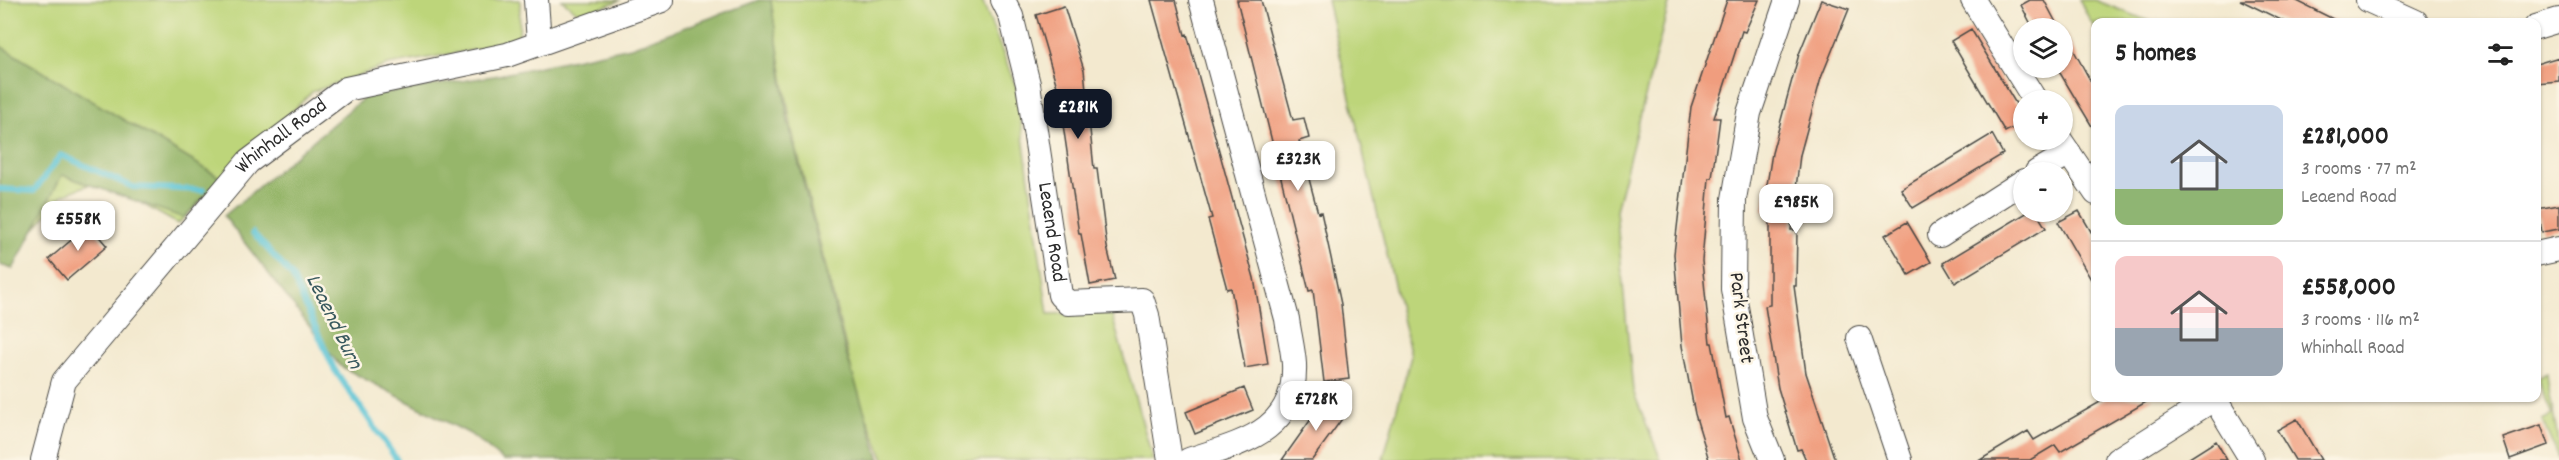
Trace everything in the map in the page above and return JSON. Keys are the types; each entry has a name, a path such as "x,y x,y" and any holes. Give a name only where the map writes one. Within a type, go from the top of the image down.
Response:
{"street":[{"path":"536,0 539,42"},
{"name":"Whinhall Road","path":"43,460 63,381 248,162 346,89 507,55 662,0"},
{"name":"Leaend Road","path":"1003,0 1011,16 1028,84 1060,296 1068,303 1142,300 1148,315 1170,460"},
{"path":"1189,460 1251,440 1268,427 1282,412 1292,391 1294,364 1287,319 1201,0"},
{"name":"Park Street","path":"1772,460 1755,418 1733,289 1734,199 1749,113 1787,0"},
{"path":"1973,0 2029,90"},
{"path":"2368,0 2407,18"},
{"path":"2541,25 2559,20"},
{"path":"2048,162 2061,150"},
{"path":"2068,150 2091,185"},
{"path":"1940,235 2013,188"},
{"path":"2541,253 2559,249"},
{"path":"1859,338 1900,460"},
{"path":"2117,460 2208,402"},
{"path":"2216,402 2252,460"}],"green space":[{"path":"0,0 520,0 519,42 388,65 312,92 178,224 100,180 63,195 7,261 0,258"},
{"path":"562,0 621,0 581,15"},
{"path":"759,0 771,0 788,120 845,350 880,460 503,460 470,434 340,366 224,216 366,96 494,76 631,47"},
{"path":"770,0 982,0 1016,87 1048,314 1111,312 1153,460 884,460 858,396 792,131"},
{"path":"1327,0 1670,0 1616,210 1633,391 1661,460 1383,460 1411,356"},
{"path":"2079,0 2095,0 2141,18 2091,18 2091,22"},
{"path":"0,46 221,178 184,218 62,175 13,269 0,265"},
{"path":"2547,373 2559,460 2542,420 2552,415 2541,388 2541,376"}],"building":[{"path":"1151,0 1176,0 1185,35 1187,34 1254,278 1268,364 1245,368 1231,288 1227,289 1208,219 1212,218"},
{"path":"1237,0 1261,0 1293,120 1304,118 1309,138 1299,141 1318,213 1321,212 1341,304 1349,379 1324,382 1313,290 1309,291"},
{"path":"1727,0 1759,0 1745,32 1742,31 1714,118 1720,118 1712,178 1709,178 1702,261 1710,343 1712,343 1726,418 1729,417 1742,460 1709,460 1695,414 1682,346 1674,254 1691,107"},
{"path":"1821,0 1849,9 1821,78 1800,155 1791,230 1797,230 1796,286 1794,286 1806,373 1835,460 1806,460 1801,449 1797,450 1778,388 1765,306 1770,305 1770,211 1763,210 1772,153 1799,54"},
{"path":"2030,0 2044,0 2054,18 2028,18 2021,5"},
{"path":"2240,0 2295,0 2331,18 2277,18"},
{"path":"1064,6 1084,70 1094,169 1097,169 1107,247 1115,280 1090,285 1081,234 1079,234 1058,90 1036,15"},
{"path":"1971,29 2013,99 2013,128 2005,132 1951,41"},
{"path":"2073,49 2091,82 2091,125 2073,95 2073,90 2070,90 2063,78 2073,78"},
{"path":"2559,57 2559,81 2541,83 2541,62"},
{"path":"1992,134 2003,154 1913,208 1901,189"},
{"path":"2559,205 2559,229 2542,232 2541,208"},
{"path":"2079,211 2091,231 2091,279 2058,222 2073,222 2073,214"},
{"path":"2013,221 2042,222 2046,228 1955,283 1943,263"},
{"path":"1907,222 1931,262 1909,275 1885,235"},
{"path":"89,225 107,246 67,280 49,259"},
{"path":"1244,388 1253,410 1195,434 1186,412"},
{"path":"1326,398 1347,412 1312,460 1282,460"},
{"path":"2100,402 2146,402 2060,452 2055,445 2030,460 1980,460 2028,431 2034,440"},
{"path":"2297,419 2321,460 2295,460 2277,430"},
{"path":"2541,425 2548,445 2510,459 2503,438"},
{"path":"2216,441 2227,460 2186,460"}],"waterway":[{"name":"Leaend Burn","path":"0,189 34,191 61,155 133,187 203,190"},
{"name":"Leaend Burn","path":"253,233 292,276 334,369 397,460"}]}
